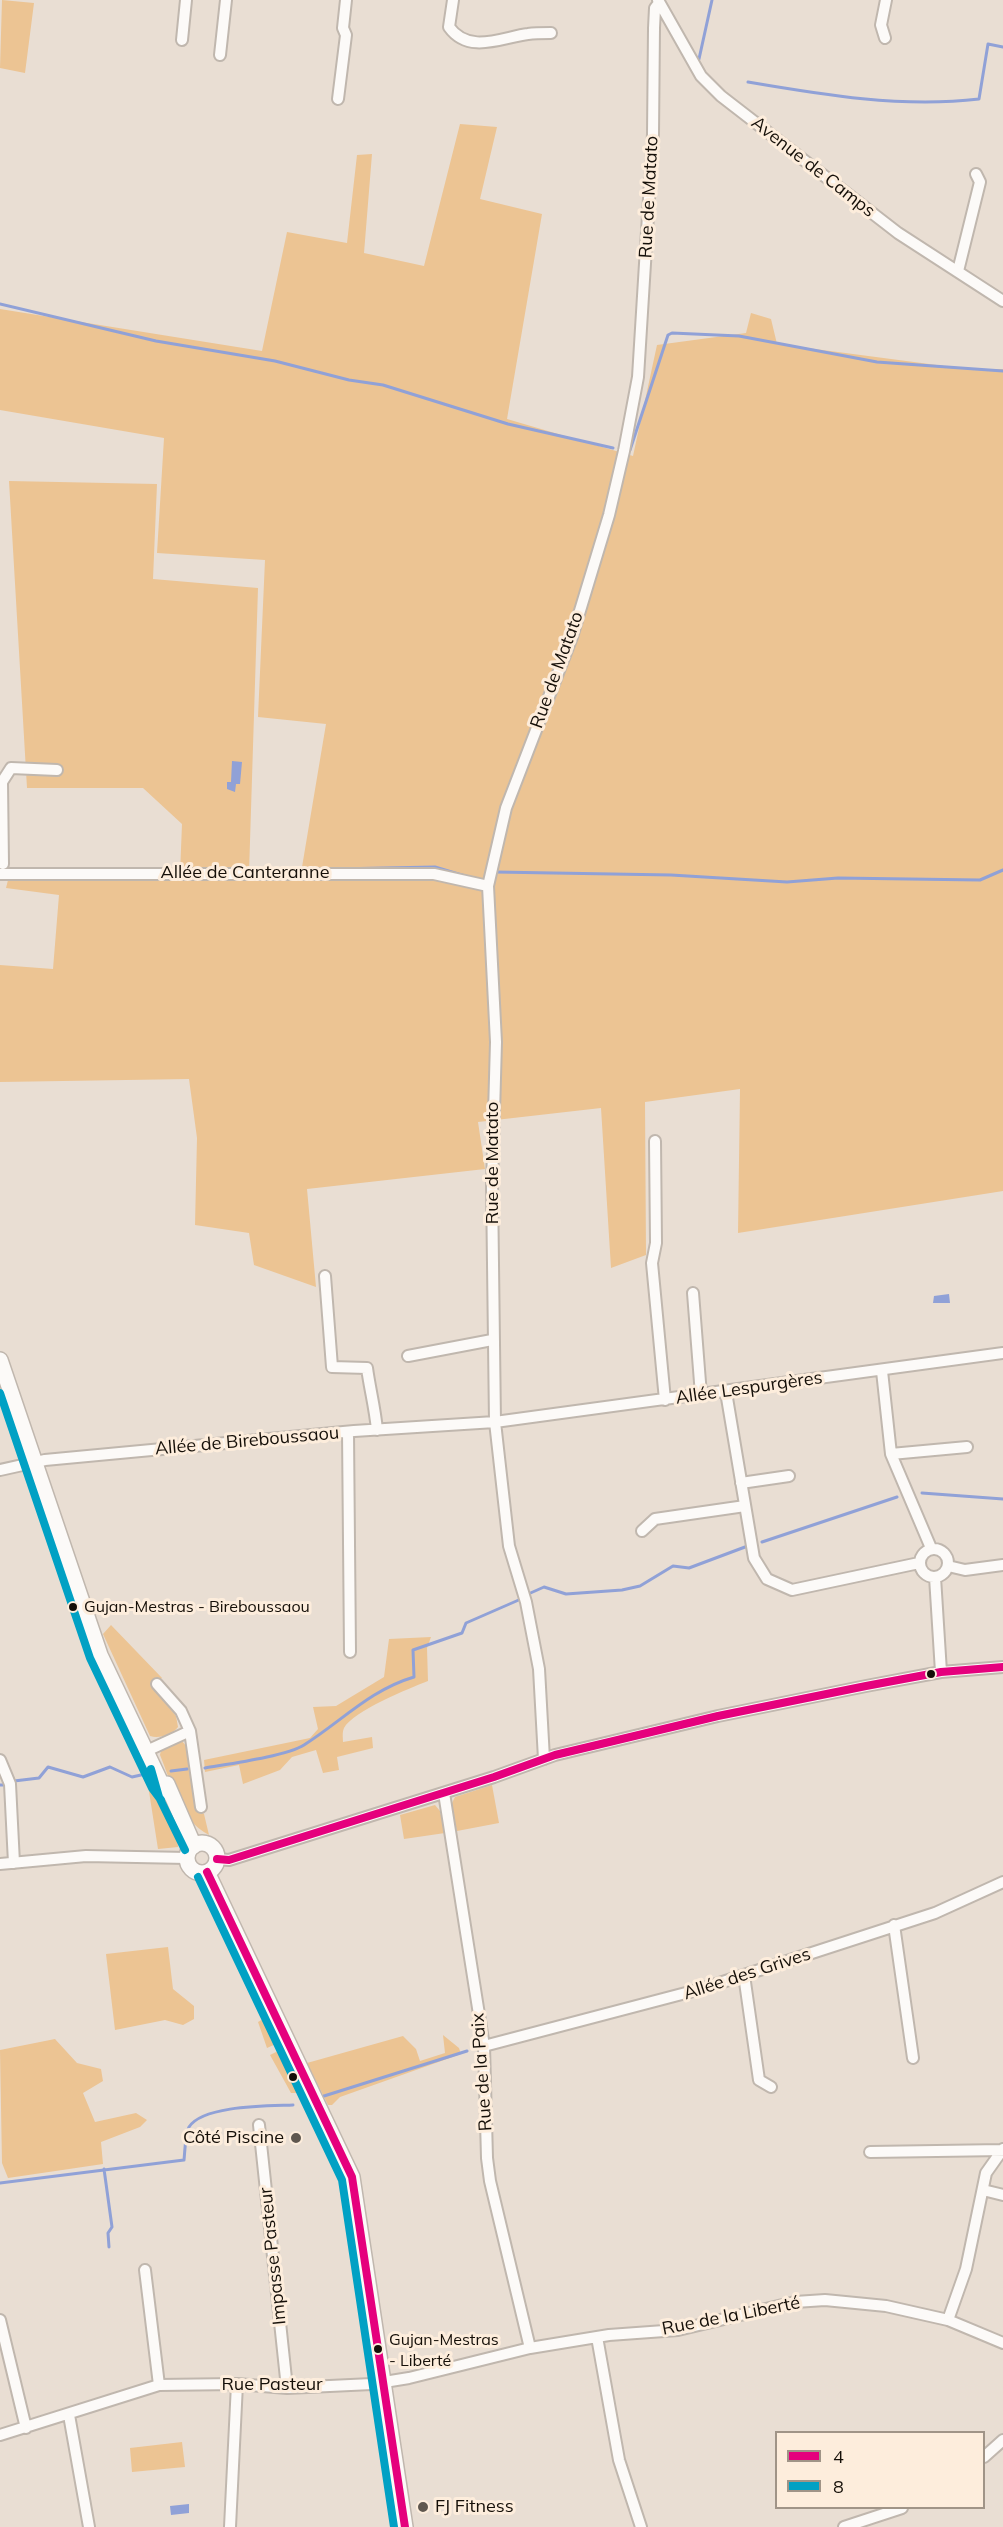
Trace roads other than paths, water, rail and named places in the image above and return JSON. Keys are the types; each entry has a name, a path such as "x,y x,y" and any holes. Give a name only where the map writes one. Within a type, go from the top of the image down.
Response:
{"main road":[{"path":"0,1360 33,1462 90,1622 105,1645 169,1792 191,1852 193,1871 207,1872 214,1867 217,1859 212,1847 203,1843 191,1852"},
{"path":"207,1872 262,1994 349,2168 385,2381 405,2527"}],"street":[{"path":"182,40 186,0"},
{"path":"220,55 226,0"},
{"path":"338,99 346,35 343,28 346,0"},
{"path":"453,0 449,27 464,39 501,42 529,33 551,33"},
{"path":"885,38 881,25 886,0"},
{"name":"Avenue de Camps","path":"658,1 700,76 721,96 898,233 1003,301"},
{"name":"Rue de Matato","path":"544,1759 539,1670 524,1597 509,1546 495,1422 492,1340 492,1106 496,1042 488,886 506,808 572,637 609,515 626,441 638,377 653,134 654,28 658,1"},
{"path":"958,272 980,182 976,174"},
{"path":"2,869 1,782 11,768 57,770"},
{"name":"Allée de Canteranne","path":"2,869 434,874 488,886"},
{"path":"655,1141 656,1244 652,1263 665,1400"},
{"path":"325,1276 332,1367 367,1368 370,1392 375,1401 377,1430"},
{"path":"693,1293 701,1395"},
{"path":"408,1356 492,1340"},
{"name":"Allée Lespurgères","path":"495,1422 1003,1353"},
{"path":"882,1371 891,1454 931,1548"},
{"path":"726,1392 754,1558 767,1579 792,1590 919,1563"},
{"name":"Allée de Bireboussaou","path":"0,1470 33,1462 348,1432 495,1422"},
{"path":"348,1432 350,1652"},
{"path":"891,1454 967,1447"},
{"path":"741,1483 789,1476"},
{"path":"642,1531 655,1519 745,1506"},
{"path":"931,1548 943,1551 947,1556 948,1566 943,1574 935,1577 926,1575 919,1563 921,1556 931,1548"},
{"path":"948,1566 965,1570 1003,1565"},
{"path":"935,1577 941,1672"},
{"path":"217,1859 229,1860 444,1793 544,1759 718,1716 941,1672 1003,1667"},
{"path":"157,1684 181,1712 190,1731 201,1807"},
{"path":"149,1750 190,1731"},
{"path":"0,1760 10,1784 14,1863"},
{"name":"Rue de la Paix","path":"444,1793 484,2046 490,2181 531,2348"},
{"path":"0,1864 87,1856 191,1852"},
{"name":"Allée des Grives","path":"484,2046 689,1993 935,1912 1003,1882"},
{"path":"894,1926 913,2058"},
{"path":"744,1975 759,2080 771,2087"},
{"name":"Impasse Pasteur","path":"259,2125 287,2388"},
{"path":"870,2152 1003,2150"},
{"path":"948,2320 966,2269 986,2173 1003,2150"},
{"path":"983,2190 1003,2195"},
{"path":"145,2270 159,2385"},
{"name":"Rue de la Liberté","path":"385,2381 531,2348 597,2337 678,2330 764,2307 825,2300 886,2306 948,2320 1003,2343"},
{"path":"0,2320 26,2428"},
{"path":"597,2337 619,2460 640,2527"},
{"name":"Rue Pasteur","path":"0,2434 69,2415 159,2385 237,2384 287,2388 385,2381"},
{"path":"230,2527 237,2384"},
{"path":"69,2415 89,2527"},
{"path":"985,2456 1003,2440"},
{"path":"843,2527 899,2509"}],"water":[{"path":"232,761 242,762 240,784 236,784 235,792 227,789 227,782 231,782"},
{"path":"949,1294 950,1303 933,1303 934,1296"},
{"path":"189,2504 189,2513 171,2515 170,2506"}],"waterway":[{"path":"699,59 712,0"},
{"path":"748,82 863,99 921,102 979,99 988,44 1003,47"},
{"path":"0,304 156,341 275,361 349,380 383,385 508,424 613,448"},
{"path":"630,450 668,335 672,333 739,336 877,362 1003,371"},
{"path":"335,869 435,867 465,876"},
{"path":"38,869 238,869"},
{"path":"495,872 671,875 787,882 838,878 980,880 1003,870"},
{"path":"922,1493 1003,1499"},
{"path":"762,1542 897,1497"},
{"path":"526,1595 544,1587 566,1594 622,1590 640,1586 673,1566 689,1568 745,1547"},
{"path":"205,1768 271,1756 304,1745 370,1698 414,1677 413,1650 462,1633 466,1623 521,1599"},
{"path":"14,1781 39,1778 48,1767 83,1777 110,1767 132,1777 150,1773"},
{"path":"171,1771 187,1769"},
{"path":"324,2096 467,2051"},
{"path":"0,2183 184,2160 189,2127 208,2114 237,2108 293,2105"},
{"path":"104,2169 112,2227 108,2233 109,2247"}],"place":[{"name":"Gujan-Mestras - Bireboussaou","path":"73,1607"},
{"name":"Côté Piscine","path":"296,2138"},
{"name":"Gujan-Mestras - Liberté","path":"378,2349"},
{"name":"FJ Fitness","path":"423,2507"}]}
